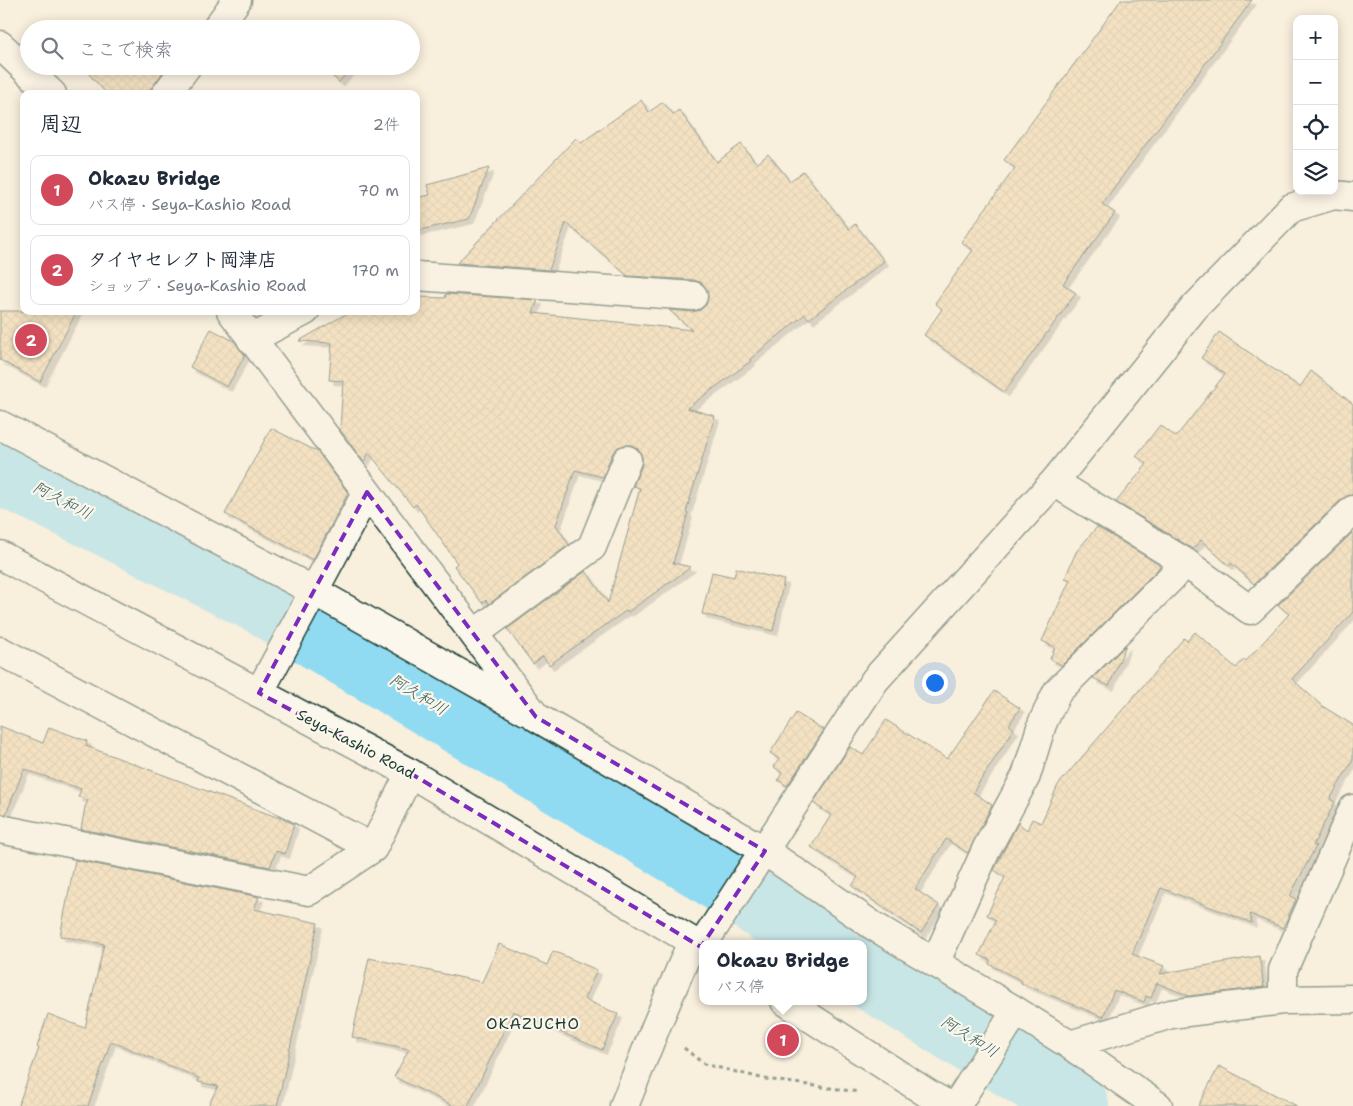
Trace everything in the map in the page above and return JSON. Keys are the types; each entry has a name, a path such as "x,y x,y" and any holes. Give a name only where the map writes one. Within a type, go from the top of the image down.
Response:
{"street":[{"path":"223,20 238,0"},
{"path":"0,45 20,64"},
{"path":"32,75 48,90"},
{"path":"169,90 180,75"},
{"path":"705,940 875,680 1054,482 1194,308 1291,208 1334,195 1353,197"},
{"path":"420,276 693,296"},
{"path":"234,315 536,717"},
{"path":"251,339 297,315"},
{"path":"0,425 536,717 872,925 1016,1011 1070,1045 1158,1106"},
{"path":"474,634 592,547 627,460"},
{"path":"1054,482 1186,563 1250,610 1353,510"},
{"path":"259,693 367,492"},
{"name":"Seya-Kashio Road","path":"0,555 410,773 699,944"},
{"path":"935,963 987,848 1026,776 1042,724 1057,692 1186,563"},
{"path":"0,651 372,848"},
{"path":"0,829 309,891 372,848 410,773"},
{"path":"1284,1000 1283,970 1353,809"},
{"path":"624,1106 657,1024 699,949"},
{"path":"1070,1045 1170,1014 1284,1000 1353,998"},
{"path":"791,1005 930,1096 950,1106"},
{"path":"956,1106 1016,1011"}],"path":[{"path":"657,1024 669,1038 704,1064 765,1079 867,1092"}],"highlighted area":[{"path":"367,492 536,717 765,851 701,947 410,773 259,693"}],"building":[{"path":"1121,0 1252,0 1102,204 1115,213 1063,284 1076,293 1004,392 924,335 942,309 935,303 973,250 961,242 1015,168 1004,160"},
{"path":"90,75 161,75 148,90 103,90"},
{"path":"331,75 345,75 339,82"},
{"path":"641,100 649,112 663,102 673,114 679,110 717,162 741,144 757,164 768,154 790,181 803,171 849,229 855,224 884,261 809,319 805,314 750,359 751,361 687,408 715,416 686,512 688,513 673,563 691,567 549,665 543,656 533,664 507,629 586,571 608,603 640,488 633,486 642,465 640,451 632,445 618,447 612,454 603,477 575,470 556,525 569,545 489,604 486,600 482,603 454,566 457,563 416,504 413,507 369,453 364,462 340,430 343,381 329,380 332,343 299,341 344,315 420,315 420,297 445,298 446,294 538,300 533,313 692,330 669,310 692,312 700,310 706,305 708,298 707,290 702,283 694,280 628,276 566,223 549,270 457,263 576,138 581,143"},
{"path":"489,168 469,219 420,230 420,197 430,195 427,185"},
{"path":"0,311 20,311 20,315 75,315 40,382 0,360"},
{"path":"211,329 234,341 245,355 227,387 190,367"},
{"path":"1219,332 1300,387 1311,371 1353,404 1353,495 1342,499 1254,584 1231,563 1229,566 1201,540 1193,549 1116,502 1147,464 1136,456 1160,425 1176,437 1225,374 1201,358"},
{"path":"271,428 318,452 348,493 313,560 225,514"},
{"path":"1097,527 1160,565 1062,665 1050,659 1055,647 1042,641 1070,580 1065,578 1076,552"},
{"path":"1353,532 1353,612 1292,679 1322,706 1353,725 1353,760 1330,799 1335,802 1313,845 1316,846 1290,896 1296,899 1283,928 1250,914 1252,923 1161,888 1132,954 1164,966 1160,974 1259,956 1264,987 1189,996 1157,983 1151,998 1146,996 1144,1002 1114,990 1103,1017 1021,983 1022,981 989,964 990,960 979,955 996,920 987,915 1005,877 994,870 1018,823 1027,830 1032,819 1041,823 1058,785 1184,638 1187,641 1195,632 1236,668 1244,659 1246,661 1289,614 1278,605"},
{"path":"736,568 784,580 773,631 702,614 712,572 734,577"},
{"path":"1126,645 1109,686 1093,678"},
{"path":"994,691 1020,708 1009,725 1014,729 973,792 992,805 968,853 946,839 915,889 939,905 921,933 852,886 858,877 811,847 831,815 813,803 850,747 863,755 886,720 947,759"},
{"path":"796,713 824,730 787,786 778,780 782,773 774,767 779,759 770,753"},
{"path":"0,726 43,743 49,727 87,741 86,746 290,822 294,824 285,854 276,851 270,867 81,829 88,800 78,797 81,789 24,769 6,814 0,814"},
{"path":"75,860 259,897 254,909 318,923 277,1106 208,1106 218,1086 198,1082 199,1078 111,1041 88,1106 18,1106 39,1048 37,1047 48,1014 85,1028 104,944 60,936"},
{"path":"499,944 547,965 553,951 597,970 584,999 618,1014 602,1050 513,1011 468,1106 454,1106 394,1077 409,1049 352,1037 369,958 482,982"},
{"path":"1219,1066 1297,1106 1198,1106"}],"waterway":[{"name":"阿久和川","path":"0,469 267,602 322,637 705,866 817,940"},
{"name":"阿久和川","path":"867,972 1035,1077 1074,1106"}],"place":[{"name":"タイヤセレクト岡津店","path":"31,340"},
{"name":"Okazu Bridge","path":"783,1040"}],"district":[{"name":"OKAZUCHO","path":"533,1023"}]}
